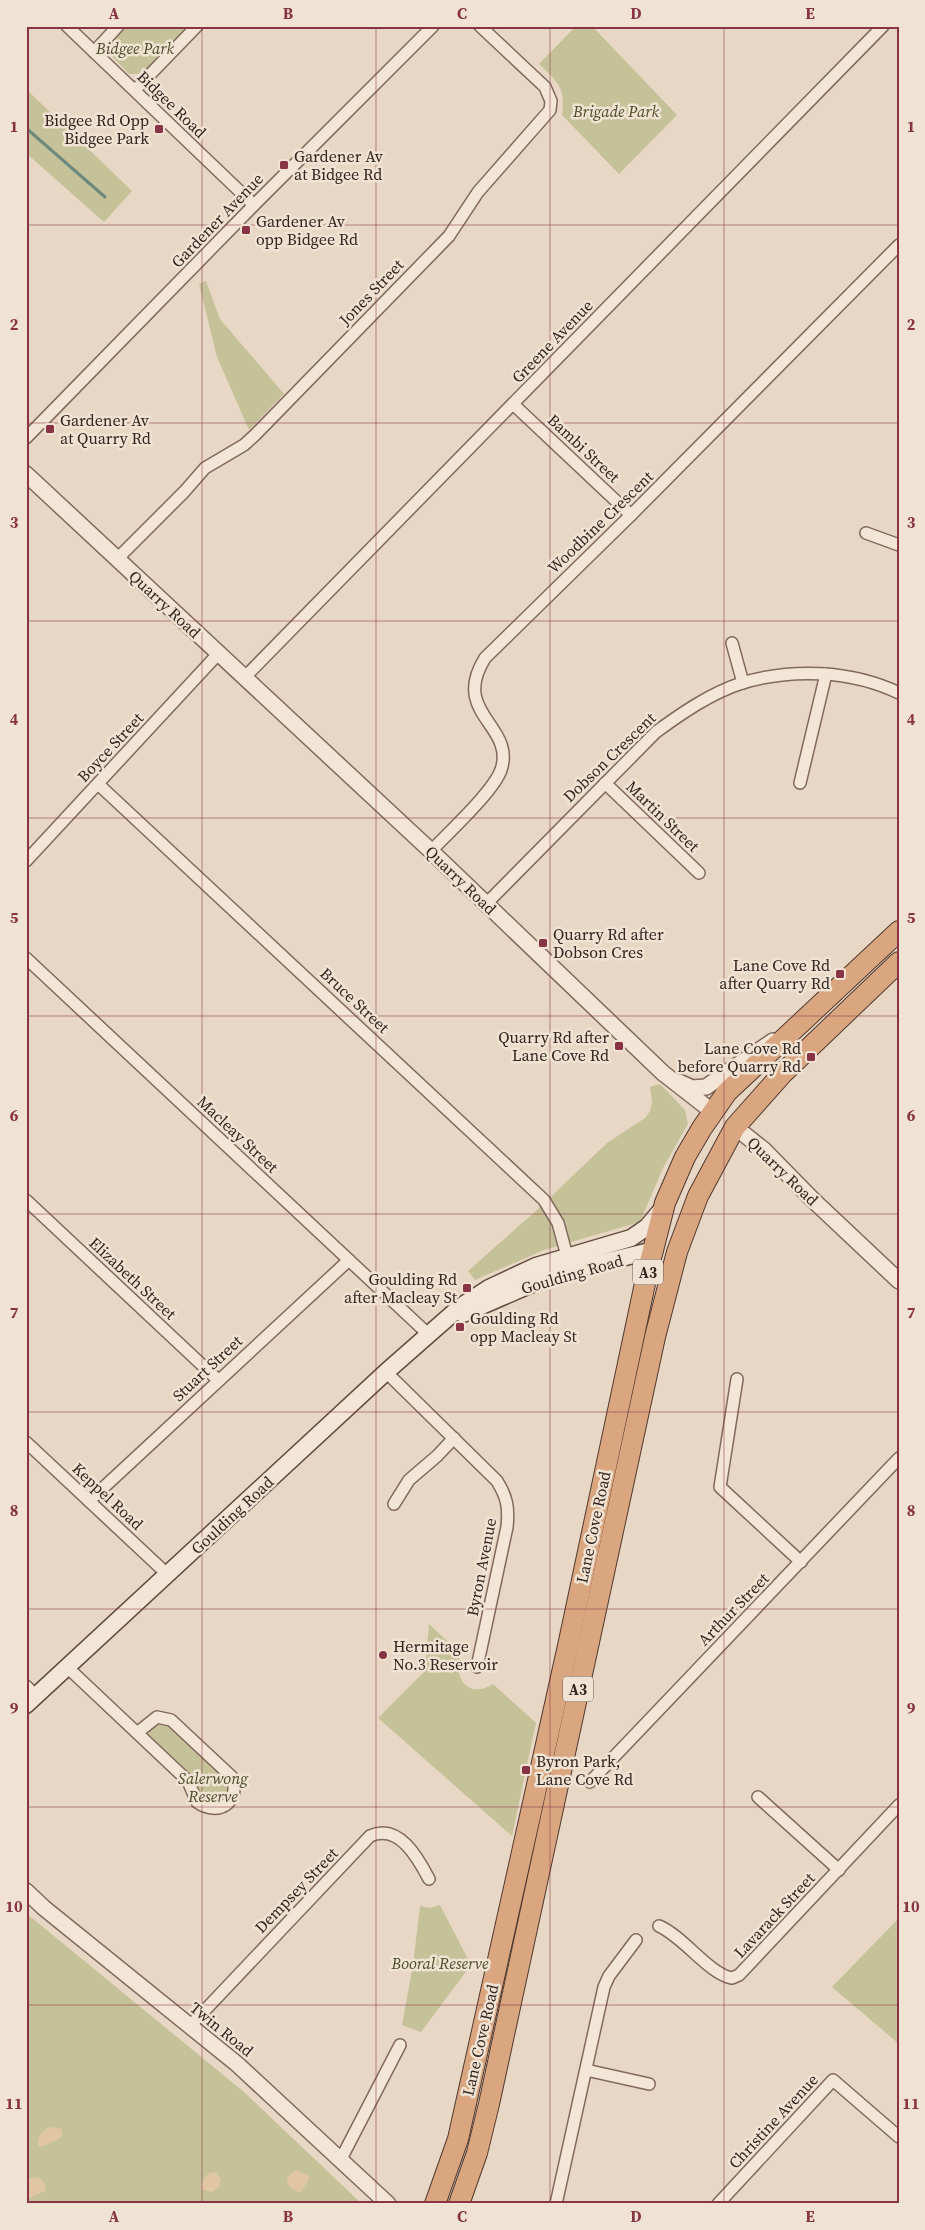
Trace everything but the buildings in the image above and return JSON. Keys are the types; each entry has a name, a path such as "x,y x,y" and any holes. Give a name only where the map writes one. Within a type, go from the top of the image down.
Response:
{"highway":[{"name":"Lane Cove Road","path":"435,2204 452,2159 462,2120 665,1203 685,1158 727,1092 899,931"},
{"name":"Lane Cove Road","path":"459,2204 477,2153 489,2104 661,1311 677,1252 698,1196 735,1127 782,1073 899,962"},
{"name":"Quarry Road","path":"713,1112 735,1127"},
{"name":"Goulding Road","path":"654,1250 667,1240 698,1196"}],"main road":[{"name":"Goulding Road","path":"570,1263 635,1236 652,1221 665,1203"},
{"name":"Goulding Road","path":"28,1697 66,1666 386,1372 460,1307 489,1288 536,1266 570,1263 654,1250"}],"street":[{"name":"Bidgee Road","path":"67,26 254,205"},
{"path":"94,52 118,26"},
{"path":"134,90 198,26"},
{"name":"Gardener Avenue","path":"26,438 254,205 433,26"},
{"name":"Jones Street","path":"117,559 184,492 205,468 255,435 449,236 478,192 550,110 551,101 545,87 480,26"},
{"name":"Greene Avenue","path":"244,678 883,26"},
{"name":"Woodbine Crescent","path":"431,851 494,783 503,764 501,743 497,734 483,716 474,694 474,685 484,658 632,515 899,245"},
{"name":"Bambi Street","path":"514,404 632,515"},
{"name":"Quarry Road","path":"26,474 431,851 663,1072 713,1112"},
{"path":"866,533 899,545"},
{"path":"732,643 743,683"},
{"name":"Boyce Street","path":"26,861 218,654"},
{"path":"800,783 826,674"},
{"name":"Dobson Crescent","path":"486,904 656,732 678,716 722,691 743,683 784,675 826,674 868,681 899,693"},
{"name":"Martin Street","path":"604,783 699,873"},
{"name":"Bruce Street","path":"98,784 544,1200 556,1218 570,1263"},
{"name":"Macleay Street","path":"26,958 428,1334"},
{"path":"663,1072 688,1087 697,1089 706,1087 762,1047 796,1028"},
{"name":"Quarry Road","path":"735,1127 764,1150 899,1281"},
{"name":"Elizabeth Street","path":"26,1200 218,1380"},
{"name":"Stuart Street","path":"89,1501 349,1260"},
{"name":"Byron Avenue","path":"386,1372 497,1481 506,1495 508,1510 507,1527 477,1667"},
{"path":"737,1379 720,1487 801,1562"},
{"path":"394,1504 409,1480 437,1456 454,1438"},
{"name":"Keppel Road","path":"26,1442 167,1574"},
{"name":"Arthur Street","path":"590,1782 899,1458"},
{"path":"66,1666 188,1781 197,1802 211,1809 219,1809 229,1803 234,1789 232,1777 171,1720 157,1717 138,1733"},
{"path":"758,1797 839,1870"},
{"name":"Lavarack Street","path":"660,1926 672,1931 719,1973 732,1978 745,1970 899,1805"},
{"name":"Dempsey Street","path":"190,2026 370,1836 378,1832 396,1836 418,1857 429,1879"},
{"name":"Twin Road","path":"26,1891 44,1908 266,2089 388,2204"},
{"path":"556,2204 604,1987 609,1976 636,1940"},
{"path":"341,2160 400,2045"},
{"path":"586,2070 650,2084"},
{"name":"Christine Avenue","path":"718,2204 833,2080 899,2137"}],"green space":[{"name":"Bidgee Park","path":"123,26 189,26 146,70 137,74 129,74 108,52 108,43"},
{"name":"Brigade Park","path":"576,26 592,26 677,115 619,174 562,115 563,98 559,86 539,64"},
{"path":"26,89 132,191 104,222 26,153"},
{"path":"206,281 220,319 284,394 249,430 217,357 199,284"},
{"path":"660,1084 685,1110 688,1124 663,1168 640,1222 544,1250 475,1280 468,1271 538,1209 607,1143 645,1118 650,1111 652,1102 650,1087"},
{"path":"429,1624 461,1654 459,1671 464,1684 476,1689 493,1684 536,1723 512,1836 378,1718 425,1671"},
{"name":"Salerwong Reserve","path":"156,1722 166,1722 228,1780 229,1793 223,1802 212,1804 203,1798 191,1775 149,1738 148,1731"},
{"name":"Booral Reserve","path":"440,1905 471,1965 421,2032 402,2025 413,1965 420,1906 430,1908"},
{"path":"26,1913 244,2092 362,2204 26,2204"},
{"path":"899,1918 899,2044 832,1987"}],"sand":[{"path":"50,2127 62,2129 62,2136 40,2147 38,2142 40,2136"},
{"path":"296,2170 308,2175 309,2179 301,2192 293,2190 288,2183 287,2177"},
{"path":"215,2172 221,2179 219,2187 212,2192 203,2190 201,2186 204,2178 210,2173"},
{"path":"33,2177 43,2181 45,2191 26,2200 26,2180"}],"waterway":[{"path":"26,128 105,197"}],"place":[{"name":"Bidgee Rd Opp Bidgee Park","path":"159,129"},
{"name":"Gardener Av at Bidgee Rd","path":"284,165"},
{"name":"Gardener Av opp Bidgee Rd","path":"246,230"},
{"name":"Gardener Av at Quarry Rd","path":"50,429"},
{"name":"Quarry Rd after Dobson Cres","path":"543,943"},
{"name":"Lane Cove Rd after Quarry Rd","path":"840,974"},
{"name":"Quarry Rd after Lane Cove Rd","path":"619,1046"},
{"name":"Lane Cove Rd before Quarry Rd","path":"811,1057"},
{"name":"Goulding Rd after Macleay St","path":"467,1288"},
{"name":"Goulding Rd opp Macleay St","path":"460,1327"},
{"name":"Hermitage No.3 Reservoir","path":"383,1655"},
{"name":"Byron Park, Lane Cove Rd","path":"526,1770"}]}
